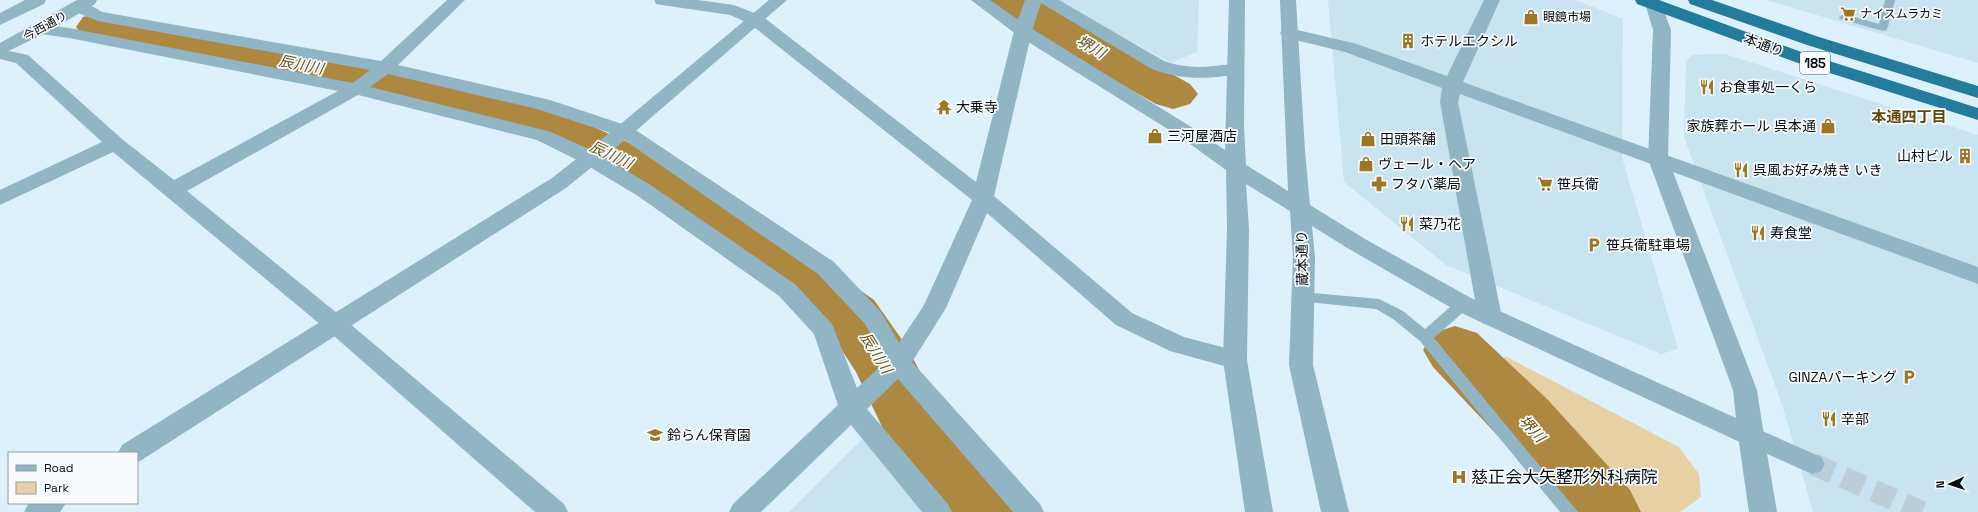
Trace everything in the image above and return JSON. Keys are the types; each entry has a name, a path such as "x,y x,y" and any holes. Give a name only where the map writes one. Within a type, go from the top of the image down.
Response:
{"highway":[{"name":"本通り","path":"1696,0 1812,41 1978,92"},
{"name":"本通り","path":"1649,1 1801,58 1978,114"}],"street":[{"name":"今西通り","path":"0,20 38,0"},
{"path":"172,190 356,89 385,67 457,0"},
{"path":"662,0 734,10 756,20 983,198 1124,319 1178,345 1235,360"},
{"path":"133,452 559,183 624,131 779,0"},
{"path":"979,0 1186,132 1236,168 1357,244 1463,304 1813,464"},
{"path":"744,512 899,363 934,308 983,198 1033,0"},
{"path":"1047,0 1158,65 1176,72 1194,74 1235,69"},
{"path":"1237,0 1234,127 1238,230 1235,360 1259,512"},
{"name":"蔵本通り","path":"1288,0 1299,207 1304,257 1301,365 1334,512"},
{"path":"1490,317 1449,102 1452,85 1492,0"},
{"path":"1649,1 1662,30 1658,159 1745,390 1763,512"},
{"name":"今西通り","path":"0,50 40,30 84,3"},
{"path":"84,3 98,16 385,67 538,102 597,120 624,131 826,268 873,318 899,363 1030,512"},
{"path":"40,30 69,33 356,89 544,136 590,158 645,191 788,290 824,330 852,408 938,512"},
{"path":"1289,32 1351,48 1978,276"},
{"path":"0,54 22,60 115,143 335,324 554,512"},
{"path":"0,198 115,143"},
{"path":"38,512 50,504"}],"lane":[{"path":"1844,17 1882,28 1890,0"},
{"path":"1302,297 1379,304 1398,315 1425,337 1570,512"},
{"path":"1425,337 1463,304"}],"shaded area":[{"path":"1055,0 1199,0 1197,52 1171,63"},
{"path":"1328,0 1576,0 1623,19 1622,157 1678,349 1661,354 1446,265 1344,182"},
{"path":"1766,0 1978,0 1978,63"},
{"path":"1725,54 1978,135 1978,512 1813,512 1782,404 1684,137 1686,62 1692,55"},
{"path":"862,439 933,512 789,512"}],"green space":[{"path":"1505,356 1679,447 1699,474 1701,497 1680,512 1633,512 1502,363"}],"waterway":[{"name":"堺川","path":"1009,0 1044,22 1173,94"},
{"name":"辰川川","path":"99,27 161,37 258,58 396,84 547,125 686,190 721,216 725,223 852,316 883,361 909,414 986,512"},
{"name":"堺川","path":"1455,350 1524,419 1605,512"}],"tunnel":[{"path":"1813,464 1922,512"}],"place":[{"name":"ナイスムラカミ","path":"1848,14"},
{"name":"眼鏡市場","path":"1531,17"},
{"name":"ホテルエクシル","path":"1408,41"},
{"name":"お食事処一くら","path":"1707,87"},
{"name":"大乗寺","path":"944,107"},
{"name":"家族葬ホール 呉本通","path":"1828,126"},
{"name":"三河屋酒店","path":"1155,136"},
{"name":"田頭茶舗","path":"1368,139"},
{"name":"山村ビル","path":"1965,156"},
{"name":"ヴェール・ヘア","path":"1366,164"},
{"name":"呉風お好み焼き いき","path":"1741,170"},
{"name":"フタバ薬局","path":"1379,184"},
{"name":"笹兵衛","path":"1545,184"},
{"name":"菜乃花","path":"1407,224"},
{"name":"寿食堂","path":"1758,233"},
{"name":"笹兵衛駐車場","path":"1594,245"},
{"name":"GINZAパーキング","path":"1909,377"},
{"name":"辛部","path":"1829,419"},
{"name":"鈴らん保育園","path":"655,435"},
{"name":"慈正会大矢整形外科病院","path":"1459,477"}],"district":[{"name":"本通四丁目","path":"1909,117"}]}
